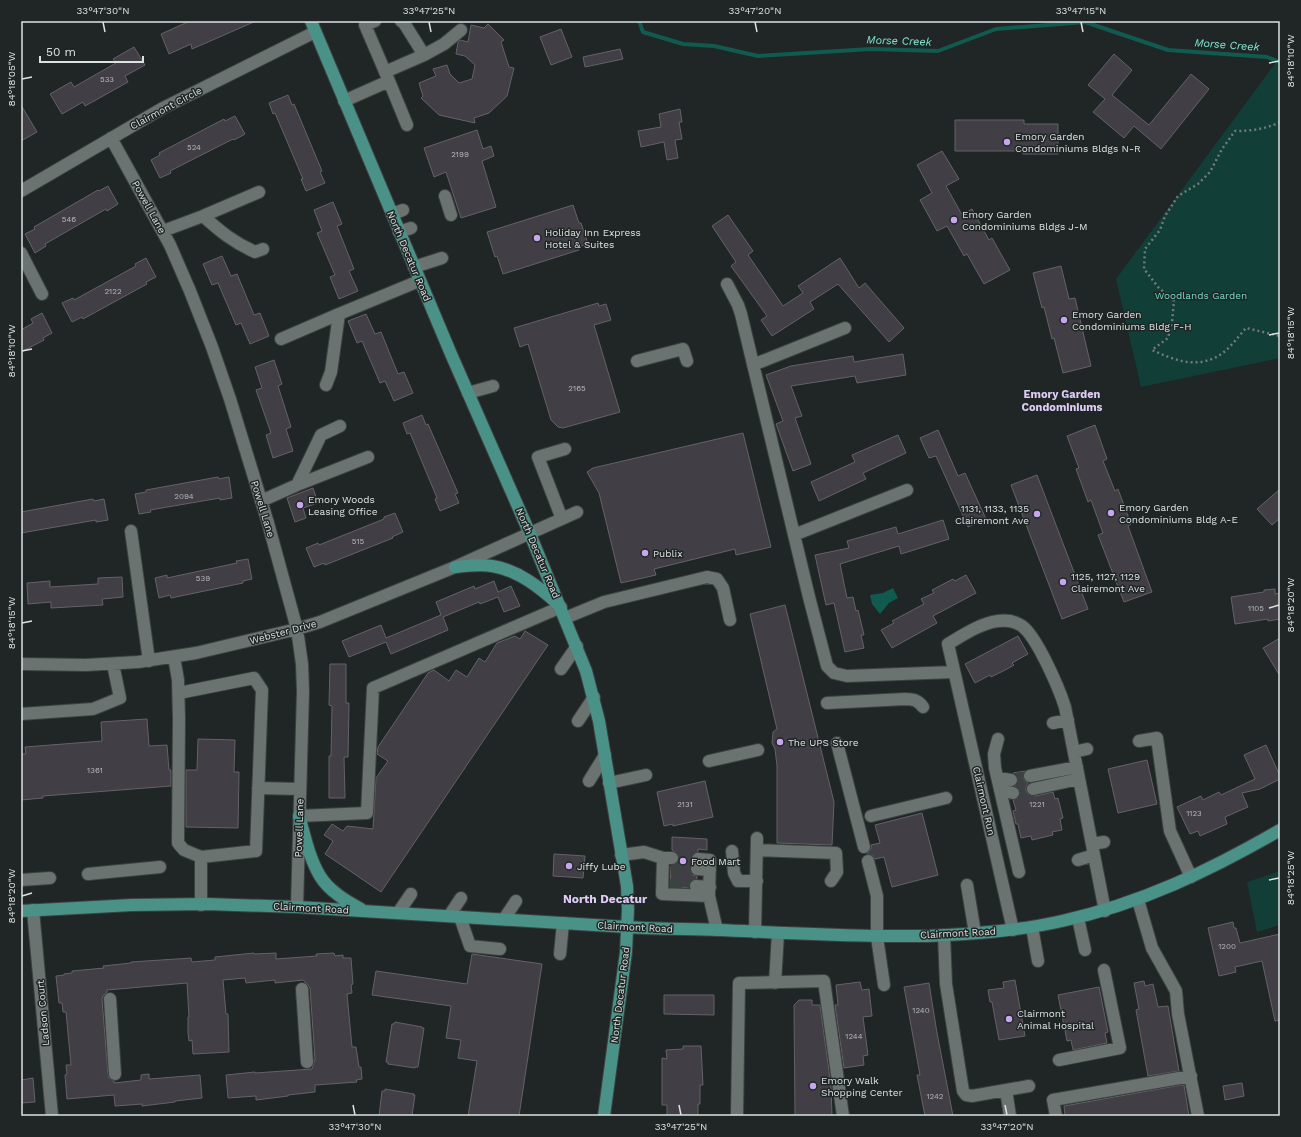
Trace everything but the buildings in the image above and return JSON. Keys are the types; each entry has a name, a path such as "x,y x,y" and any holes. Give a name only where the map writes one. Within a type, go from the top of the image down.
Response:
{"main road":[{"name":"North Decatur Road","path":"313,26 344,101 397,212 399,232 577,646 594,697 627,886 628,903 628,926 623,976 604,1116"},
{"path":"455,566 492,566 522,576 539,588 563,613"},
{"path":"299,816 308,846 320,876 337,895 364,911"},
{"name":"Clairmont Road","path":"21,912 132,905 297,907 563,923 877,937 975,934 1013,930 1078,918 1138,900 1191,877 1280,830"}],"street":[{"path":"375,21 365,25 406,125"},
{"path":"401,21 404,23 424,55"},
{"name":"Clairmont Circle","path":"21,191 163,108 313,26"},
{"path":"344,101 444,44 460,30"},
{"name":"Powell Lane","path":"111,138 162,231 190,291 212,347 230,399 261,501 297,629 303,684 297,907"},
{"path":"162,231 204,216 259,192"},
{"path":"445,196 451,215"},
{"path":"204,216 239,245 255,252 263,249"},
{"path":"399,232 411,228"},
{"path":"21,253 42,294"},
{"path":"414,267 442,258"},
{"path":"281,339 419,281"},
{"path":"727,284 738,305 827,666 830,670 840,675 847,676 954,672"},
{"path":"326,385 331,372 339,314"},
{"path":"752,365 844,328"},
{"path":"637,361 683,349 687,361"},
{"path":"468,393 493,386"},
{"path":"297,485 320,435 340,426"},
{"path":"562,519 538,457 565,449"},
{"path":"261,501 368,457"},
{"path":"794,535 907,490"},
{"name":"Webster Drive","path":"21,664 113,664 149,661 174,657 297,629 320,622 455,566 577,512"},
{"path":"131,531 149,661"},
{"path":"299,816 367,813 373,688 563,613 707,577 717,579 723,588 730,620"},
{"name":"Clairmont Run","path":"1013,930 948,644 989,623 1005,620 1020,625 1032,638 1059,689 1068,720"},
{"path":"561,669 577,646"},
{"path":"174,657 179,693 178,843 184,850 201,857 256,851 262,690 254,678 179,693"},
{"path":"21,714 93,709 120,698 113,664"},
{"path":"578,721 594,697"},
{"path":"827,703 905,698 914,699 920,703 923,708"},
{"path":"1053,723 1068,720 1078,773 1097,847 1105,911"},
{"path":"1139,741 1157,738 1170,831 1191,877"},
{"path":"998,739 994,754 999,784 1020,872"},
{"path":"837,743 864,846"},
{"path":"1074,752 1087,749"},
{"path":"709,761 758,750"},
{"path":"589,781 605,755"},
{"path":"1032,782 1078,773"},
{"path":"609,783 646,775"},
{"path":"999,784 1012,786"},
{"path":"258,788 300,789"},
{"path":"871,816 946,798"},
{"path":"755,932 757,844 836,853 837,872 831,881"},
{"path":"1078,860 1097,847"},
{"path":"732,851 734,873 738,882 757,881"},
{"path":"621,855 644,852 667,872 662,894 710,883"},
{"path":"201,857 201,905"},
{"path":"710,883 697,873 710,860 710,883 717,930"},
{"path":"868,861 877,896 877,937 884,985"},
{"path":"88,874 160,867"},
{"path":"21,880 50,878"},
{"path":"967,885 975,934"},
{"path":"398,913 411,894"},
{"path":"461,898 455,916 470,946 500,949"},
{"path":"1138,900 1152,948 1176,992 1178,1014 1198,1116"},
{"path":"504,919 516,901"},
{"name":"Ladson Court","path":"34,910 52,1116"},
{"path":"1078,918 1085,950"},
{"path":"560,954 563,923"},
{"path":"1032,927 1038,961"},
{"path":"775,983 778,933"},
{"path":"944,935 946,984 963,1091 969,1096 1029,1086"},
{"path":"1059,1060 1120,1048 1104,970"},
{"path":"737,1116 739,983 824,981 843,1116"},
{"path":"302,989 307,1062"},
{"path":"110,999 115,1074"},
{"path":"1056,1116 1053,1100 1191,1076"},
{"path":"1006,1090 1010,1116"}],"path":[{"path":"1280,122 1270,127 1247,131 1235,131 1222,149 1210,172 1198,184 1178,196 1166,216 1160,230 1145,248 1144,269 1159,288 1174,301 1172,322 1168,338 1152,350 1173,359 1193,363 1215,358 1225,350 1246,328 1280,336"}],"green space":[{"name":"Woodlands Garden","path":"1280,57 1280,358 1141,387 1116,279"},
{"path":"1280,871 1280,925 1257,932 1247,882"}],"shaded area":[{"path":"893,588 898,598 889,603 880,614 872,604 870,595 883,593"}],"waterway":[{"name":"Morse Creek","path":"639,21 643,32 683,44 714,46 758,56 871,49 938,51 996,29 1085,22 1168,50 1267,57 1280,62"}],"tunnel":[{"path":"1011,780 1030,776"},
{"path":"1013,793 1033,789"},
{"path":"672,858 698,859"},
{"path":"671,868 697,869"},
{"path":"670,885 696,886"}],"place":[{"name":"Emory Garden Condominiums Bldgs N-R","path":"1007,142"},
{"name":"Emory Garden Condominiums Bldgs J-M","path":"954,220"},
{"name":"Holiday Inn Express Hotel & Suites","path":"537,238"},
{"name":"Emory Garden Condominiums Bldg F-H","path":"1064,320"},
{"name":"Emory Woods Leasing Office","path":"300,505"},
{"name":"Emory Garden Condominiums Bldg A-E","path":"1111,513"},
{"name":"1131, 1133, 1135 Clairemont Ave","path":"1037,514"},
{"name":"Publix","path":"645,553"},
{"name":"1125, 1127, 1129 Clairemont Ave","path":"1063,582"},
{"name":"The UPS Store","path":"780,742"},
{"name":"Food Mart","path":"683,861"},
{"name":"Jiffy Lube","path":"569,866"},
{"name":"Clairmont Animal Hospital","path":"1009,1019"},
{"name":"Emory Walk Shopping Center","path":"813,1086"}],"district":[{"name":"Emory Garden Condominiums","path":"1062,400"},
{"name":"North Decatur","path":"605,899"}]}
